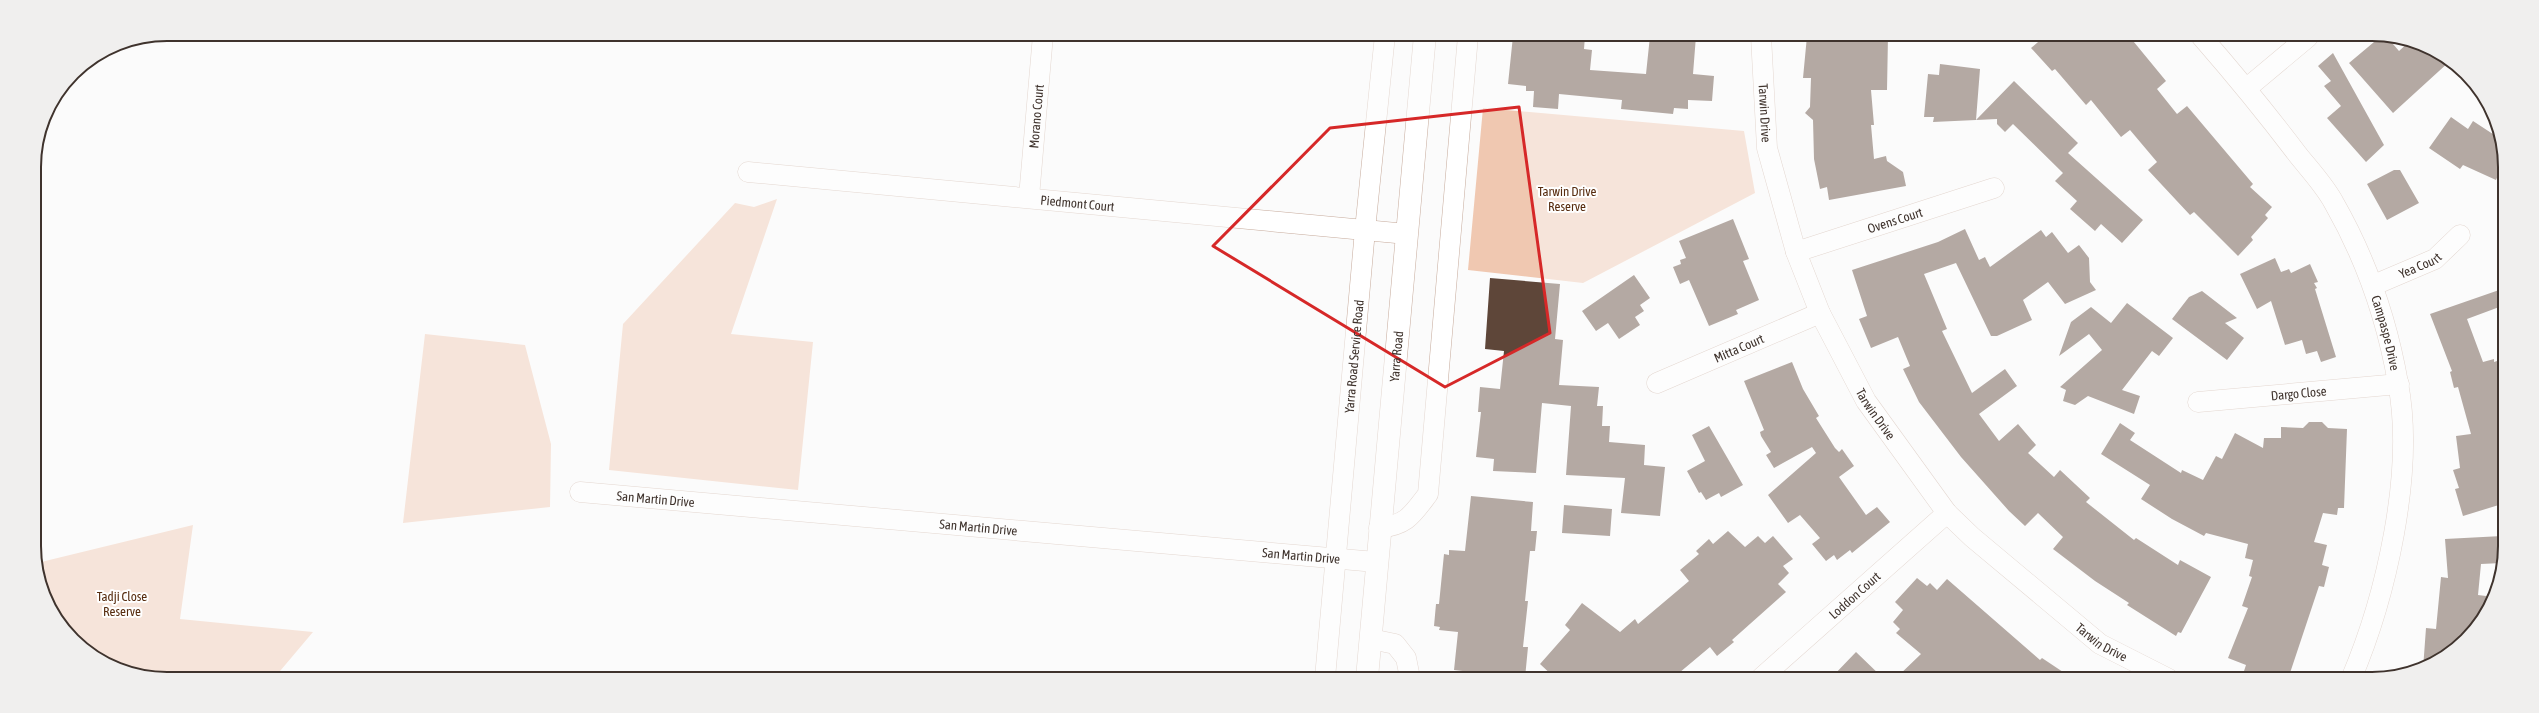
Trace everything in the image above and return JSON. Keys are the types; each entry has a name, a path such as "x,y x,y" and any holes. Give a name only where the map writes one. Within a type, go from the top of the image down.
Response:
{"main road":[{"name":"Yarra Road","path":"1368,672 1379,528 1425,41"}],"street":[{"name":"Morano Court","path":"1029,197 1042,41"},
{"name":"Yarra Road Service Road","path":"1326,672 1337,558 1365,230 1384,41"},
{"path":"1379,528 1393,527 1408,520 1428,494 1468,41"},
{"name":"Tarwin Drive","path":"1760,41 1768,148 1796,252 1820,313 1866,402 1947,512 1972,537 2100,644 2157,672"},
{"name":"Campaspe Drive","path":"2205,41 2247,88 2334,202 2374,285 2399,384 2402,439 2396,519 2386,572 2367,640 2354,672"},
{"path":"2247,88 2302,41"},
{"name":"Piedmont Court","path":"748,172 1029,197 1407,234"},
{"name":"Ovens Court","path":"1796,252 1994,188"},
{"name":"Yea Court","path":"2374,285 2435,259 2460,235"},
{"name":"Mitta Court","path":"1657,384 1820,313"},
{"name":"Dargo Close","path":"2198,402 2399,384"},
{"name":"San Martin Drive","path":"580,492 1376,562"},
{"name":"Loddon Court","path":"1768,672 1947,512"},
{"path":"1371,639 1395,644 1406,658 1409,672"}],"highlighted area":[{"path":"1519,107 1550,333 1445,387 1213,246 1330,128"}],"green space":[{"name":"Tarwin Drive Reserve","path":"1483,108 1744,131 1755,193 1583,283 1468,270"},
{"path":"777,199 731,334 813,342 798,490 609,470 623,324 735,203 754,207"},
{"path":"425,334 525,345 551,444 550,507 403,523"},
{"name":"Tadji Close Reserve","path":"193,525 180,619 313,632 279,672 167,672 143,670 104,655 90,646 78,635 67,623 58,609 48,586 42,562"}],"building":[{"path":"1512,41 1585,41 1584,49 1592,50 1590,70 1646,74 1649,41 1696,41 1693,74 1714,76 1712,101 1688,100 1688,109 1674,108 1673,114 1621,109 1622,100 1559,94 1558,109 1533,107 1534,91 1526,91 1526,86 1508,84"},
{"path":"1807,41 1888,41 1887,90 1871,90 1874,125 1871,125 1874,159 1886,156 1887,161 1903,172 1906,186 1829,200 1827,187 1820,189 1814,159 1813,120 1805,113 1810,107 1811,78 1803,78"},
{"path":"2039,41 2133,41 2166,81 2157,89 2177,114 2187,106 2253,184 2250,187 2272,207 2265,215 2268,218 2251,237 2253,240 2238,256 2194,212 2190,215 2148,170 2157,162 2130,130 2121,137 2091,100 2086,105 2055,69 2052,71 2031,48"},
{"path":"2375,41 2392,42 2399,51 2405,45 2435,58 2446,65 2393,113 2349,63"},
{"path":"2333,53 2384,145 2366,162 2327,118 2341,106 2324,86 2331,81 2318,66"},
{"path":"1940,64 1980,69 1976,120 1933,122 1934,117 1924,117 1928,74 1939,75"},
{"path":"2014,81 2078,143 2068,153 2143,220 2122,243 2101,224 2095,231 2070,209 2077,201 2055,181 2063,173 2013,124 2005,132 1997,124 1997,119 1976,120"},
{"path":"2451,117 2468,129 2473,121 2493,134 2498,159 2498,175 2496,180 2463,165 2460,169 2429,148"},
{"path":"2394,170 2400,170 2419,203 2387,220 2367,184"},
{"path":"1733,219 1749,259 1743,261 1759,300 1736,310 1738,314 1709,326 1689,280 1680,284 1673,267 1681,264 1680,260 1686,258 1679,241"},
{"path":"1965,229 1979,260 1985,257 1990,267 2041,230 2046,237 2052,232 2068,253 2079,245 2089,258 2090,282 2096,290 2065,304 2048,282 2023,300 2032,320 1997,336 1991,336 1956,263 1924,274 1947,329 1942,331 1972,393 2005,369 2017,386 1979,414 1999,441 2018,424 2036,445 2028,453 2054,477 2060,470 2090,498 2086,502 2134,540 2136,538 2178,565 2180,560 2211,577 2181,633 2178,632 2176,636 2127,605 2129,603 2095,581 2053,549 2063,537 2038,513 2025,526 2009,511 1961,457 1919,402 1903,369 1910,366 1898,337 1871,348 1859,319 1867,316 1852,270 1938,242"},
{"path":"2275,258 2281,272 2289,269 2291,273 2310,264 2318,282 2314,283 2317,288 2315,289 2336,357 2321,362 2317,351 2306,354 2302,340 2285,345 2271,301 2257,309 2240,274"},
{"path":"1634,275 1650,298 1640,305 1644,311 1635,317 1640,325 1619,339 1608,323 1596,331 1582,311"},
{"path":"1490,278 1560,284 1555,339 1563,340 1559,385 1599,387 1597,406 1603,406 1602,426 1610,426 1609,442 1645,445 1644,465 1665,467 1660,516 1621,513 1625,478 1566,475 1571,406 1542,403 1536,473 1493,471 1494,459 1476,457 1481,412 1478,412 1480,387 1500,389 1504,351 1485,349"},
{"path":"2498,290 2498,307 2467,319 2483,362 2494,359 2494,362 2497,361 2498,364 2498,505 2463,516 2455,489 2459,488 2453,470 2460,468 2456,436 2471,434 2458,387 2454,388 2450,372 2452,371 2430,314"},
{"path":"2202,291 2237,318 2225,323 2244,338 2227,360 2172,319 2189,297"},
{"path":"2127,303 2173,338 2159,356 2152,351 2122,390 2140,396 2134,414 2088,396 2075,405 2063,401 2066,390 2060,387 2102,350 2089,334 2059,356 2071,322 2091,307 2111,323"},
{"path":"1792,362 1803,389 1819,416 1816,418 1835,448 1839,452 1842,449 1854,466 1839,477 1866,515 1877,507 1890,522 1852,553 1850,550 1837,560 1834,555 1826,561 1812,544 1820,538 1800,515 1788,523 1768,495 1816,453 1812,447 1774,468 1766,455 1771,452 1761,436 1760,432 1764,430 1744,381"},
{"path":"2309,422 2322,422 2328,428 2347,429 2344,508 2338,508 2337,515 2323,513 2314,542 2327,545 2322,565 2329,567 2324,587 2319,586 2290,672 2244,672 2246,665 2228,658 2248,608 2242,606 2252,577 2249,576 2253,560 2245,558 2248,544 2206,533 2204,536 2172,519 2141,499 2150,485 2101,454 2120,423 2135,433 2130,440 2181,473 2182,470 2203,480 2216,456 2222,459 2235,433 2263,448 2264,438 2281,438 2281,427 2303,428"},
{"path":"1709,426 1743,485 1721,497 1719,493 1706,500 1701,492 1699,493 1687,471 1705,461 1692,435"},
{"path":"1471,496 1533,502 1531,531 1537,531 1535,551 1530,551 1525,601 1528,601 1523,647 1528,647 1526,672 1471,672 1454,670 1458,632 1439,630 1440,627 1434,626 1436,604 1439,604 1444,554 1449,555 1449,550 1465,551"},
{"path":"1564,505 1612,509 1610,536 1562,533"},
{"path":"1728,531 1745,547 1758,536 1765,543 1773,536 1793,559 1783,566 1789,573 1778,584 1786,592 1732,640 1734,642 1717,656 1710,647 1680,672 1549,672 1540,664 1570,630 1565,625 1582,603 1620,632 1635,619 1638,624 1689,581 1680,570 1699,554 1696,551 1709,539 1713,544"},
{"path":"2498,536 2497,563 2481,564 2478,595 2486,596 2486,601 2472,623 2455,641 2442,651 2424,660 2426,628 2436,629 2441,577 2448,578 2445,539"},
{"path":"1917,578 1927,586 1930,583 1937,590 1947,579 2040,660 2042,658 2063,672 1902,672 1921,654 1896,633 1900,629 1893,622 1903,610 1895,602"},
{"path":"1856,652 1877,672 1837,672"}]}
